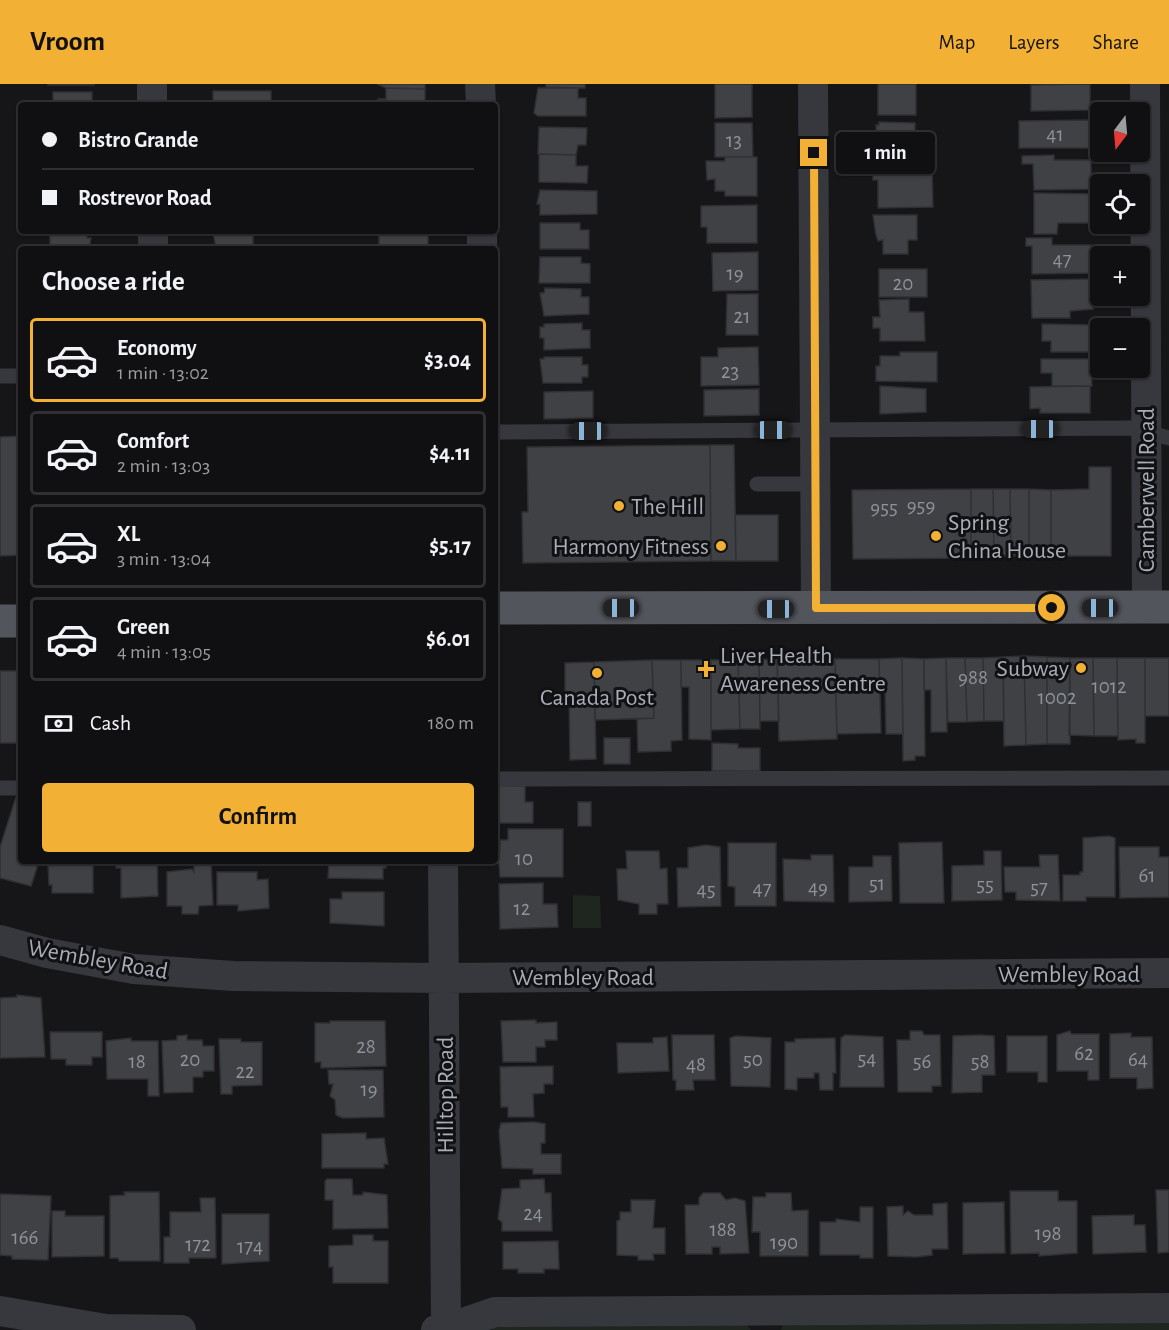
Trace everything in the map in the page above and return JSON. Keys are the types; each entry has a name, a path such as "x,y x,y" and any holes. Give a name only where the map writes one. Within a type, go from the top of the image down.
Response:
{"main road":[{"path":"498,608 1158,608"},
{"path":"0,621 18,621"}],"street":[{"path":"152,84 152,102"},
{"path":"480,84 481,102"},
{"path":"813,84 816,608"},
{"name":"Camberwell Road","path":"1145,84 1158,436 1158,608"},
{"name":"Hilltop Road","path":"443,864 444,1330"},
{"name":"Wembley Road","path":"0,940 47,953 179,974 444,978 1169,973"},
{"path":"444,1330 495,1312 767,1321 1169,1308"},
{"path":"0,1311 106,1329 181,1330"}],"lane":[{"path":"0,375 18,376"},
{"path":"498,432 1130,428 1158,436"},
{"path":"757,484 815,484"},
{"path":"498,779 1169,778"},
{"path":"0,788 18,788"}],"shaded area":[{"path":"573,895 600,896 601,928 573,928"},
{"path":"1169,1321 1169,1330 781,1330 783,1325"},
{"path":"746,1324 751,1330 492,1330 494,1326"}],"building":[{"path":"94,84 94,85 48,85"},
{"path":"377,84 425,84 425,89 386,88"},
{"path":"546,84 585,84 585,88 546,87"},
{"path":"715,84 752,84 752,117 715,118"},
{"path":"878,84 916,84 916,115 878,115"},
{"path":"1090,84 1090,110 1031,111 1031,85"},
{"path":"386,88 425,89 425,102 378,102 378,99 386,99"},
{"path":"538,88 578,88 578,98 586,98 586,116 538,116 534,113"},
{"path":"213,91 271,91 271,102 213,102"},
{"path":"53,92 92,92 92,102 53,102"},
{"path":"1090,120 1090,148 1019,148 1019,121"},
{"path":"879,122 915,123 915,161 878,161 876,125 879,125"},
{"path":"715,123 752,123 753,157 715,157"},
{"path":"539,127 587,128 586,145 578,145 576,155 538,154"},
{"path":"539,154 576,155 576,166 588,166 587,183 539,182"},
{"path":"1054,155 1054,160 1090,160 1090,189 1034,190 1033,164 1022,164 1022,156"},
{"path":"725,157 757,157 757,196 725,196 725,191 715,191 715,179 707,180 706,161 725,161"},
{"path":"932,167 933,207 878,208 878,180 873,180 873,168"},
{"path":"540,190 597,191 597,214 540,215 540,204 537,204"},
{"path":"1034,193 1090,194 1090,223 1058,223 1057,234 1034,234"},
{"path":"757,205 757,243 707,243 707,227 701,227 701,206"},
{"path":"873,215 917,215 917,240 908,240 908,254 883,254 883,240 878,241"},
{"path":"540,223 580,223 580,230 589,230 589,249 540,249"},
{"path":"50,234 87,234 87,238 91,238 90,246 50,246"},
{"path":"214,234 253,234 253,246 216,246"},
{"path":"379,234 428,234 428,246 379,246"},
{"path":"1026,238 1052,238 1052,245 1091,245 1090,273 1032,274 1032,246 1026,246"},
{"path":"758,252 758,290 713,291 712,253"},
{"path":"540,257 581,257 581,263 590,264 590,283 539,283"},
{"path":"879,269 927,269 927,297 879,297"},
{"path":"1090,279 1090,306 1093,306 1093,309 1070,311 1070,318 1032,318 1031,280"},
{"path":"545,288 581,289 581,297 589,297 589,314 544,316 540,293 544,293"},
{"path":"727,294 758,294 758,335 726,335"},
{"path":"909,299 909,312 924,312 925,341 880,341 880,328 873,328 873,317 880,317 879,300"},
{"path":"582,323 582,330 590,330 590,348 544,350 544,338 540,338 540,327 544,327 544,324"},
{"path":"1042,324 1090,325 1090,352 1051,352 1051,341 1042,341"},
{"path":"758,347 759,385 701,386 701,357 718,357 718,348"},
{"path":"900,352 937,352 937,382 876,381 876,366 880,366 880,356 900,356"},
{"path":"544,357 582,357 582,365 588,365 588,377 582,377 582,383 543,383 540,359"},
{"path":"1041,359 1090,359 1092,386 1052,386 1052,373 1041,373"},
{"path":"880,386 926,389 926,412 880,414"},
{"path":"1090,386 1090,413 1040,413 1040,408 1030,409 1030,387"},
{"path":"759,389 759,415 704,416 704,390"},
{"path":"593,391 593,418 544,419 544,392"},
{"path":"18,436 18,555 0,556 0,437"},
{"path":"710,445 734,445 736,561 711,561"},
{"name":"The Hill","path":"710,445 711,561 523,563 522,512 528,512 527,447"},
{"path":"1089,467 1111,467 1111,556 1051,556 1051,490 1089,489"},
{"path":"971,489 993,489 994,557 971,558"},
{"path":"971,489 971,558 853,559 852,490"},
{"path":"993,489 1010,489 1011,556 994,557"},
{"path":"1010,489 1029,489 1029,556 1011,556"},
{"path":"1029,489 1051,490 1051,556 1029,556"},
{"path":"735,515 778,515 778,561 736,561"},
{"path":"1024,656 1026,745 1004,746 1003,657"},
{"path":"1024,656 1047,657 1047,744 1026,745"},
{"path":"1003,657 1004,721 984,721 983,658"},
{"path":"1047,657 1070,658 1070,744 1047,744"},
{"path":"902,658 903,734 886,734 885,690 880,691 879,659"},
{"path":"902,658 924,659 925,756 915,756 915,760 903,761"},
{"path":"946,658 947,732 931,732 931,690 924,690 924,659"},
{"path":"946,658 965,658 967,722 948,722"},
{"path":"965,658 983,658 984,721 967,722"},
{"path":"1070,658 1093,658 1094,736 1069,735"},
{"path":"1093,658 1117,658 1118,736 1094,736"},
{"path":"1117,658 1145,658 1145,743 1136,743 1136,739 1118,740"},
{"path":"1145,658 1169,658 1169,716 1145,716"},
{"path":"777,659 779,721 760,721 759,660"},
{"path":"777,659 835,659 837,739 779,741"},
{"path":"835,659 879,659 881,733 837,734"},
{"path":"652,660 681,660 682,740 671,741 671,751 638,752 637,719 654,718"},
{"path":"652,660 654,718 595,720 594,662"},
{"path":"681,660 711,660 711,740 689,739 689,687 681,687"},
{"path":"711,660 738,660 740,729 711,730"},
{"path":"738,660 759,660 760,729 740,729"},
{"path":"594,662 596,759 570,760 569,694 565,695 565,663"},
{"path":"0,671 18,671 18,743 0,743"},
{"path":"604,738 630,738 630,764 604,764"},
{"path":"712,743 738,744 738,748 760,748 760,771 712,771"},
{"path":"499,786 525,786 525,802 533,802 533,823 499,823"},
{"path":"16,797 18,797 18,864 38,864 31,886 0,878 0,847"},
{"path":"578,802 591,802 591,826 578,826"},
{"path":"508,829 563,829 563,877 500,877 498,851 500,851 500,840 508,840"},
{"path":"1109,836 1115,838 1115,897 1086,897 1086,901 1063,901 1063,875 1080,875 1080,872 1083,872 1083,838"},
{"path":"942,842 944,903 900,903 899,843"},
{"path":"728,843 776,843 776,906 735,906 735,887 728,886"},
{"path":"706,845 720,847 721,906 678,907 677,868 688,868 688,848"},
{"path":"1119,847 1159,847 1159,857 1169,857 1169,897 1120,898"},
{"path":"626,851 659,851 660,869 667,868 668,904 657,904 657,914 639,914 639,904 618,900 617,869 627,869"},
{"path":"984,851 1001,851 1002,900 952,901 952,866 984,865"},
{"path":"811,855 833,855 834,902 784,901 783,859 811,860"},
{"path":"1039,855 1058,855 1060,901 1016,900 1016,892 1005,892 1004,867 1040,867"},
{"path":"873,856 891,856 892,901 849,902 849,867 873,867"},
{"path":"93,864 93,893 52,893 52,885 49,885 48,865"},
{"path":"157,864 158,896 121,898 121,868 116,868 116,865 104,865"},
{"path":"194,864 211,864 213,905 199,906 198,914 182,914 182,906 167,906 167,872 192,869 194,872"},
{"path":"329,864 386,864 386,868 383,868 383,879 328,878"},
{"path":"217,872 257,872 257,880 268,879 269,908 238,911 238,905 217,905"},
{"path":"543,883 543,904 557,904 558,927 500,929 499,884"},
{"path":"342,892 384,892 384,926 330,923 330,899 342,899"},
{"path":"17,995 41,998 45,1057 0,1058 0,998 17,997"},
{"path":"536,1020 536,1023 557,1022 557,1040 545,1040 545,1047 536,1047 536,1062 503,1062 501,1021"},
{"path":"330,1021 385,1021 386,1066 321,1068 321,1062 315,1062 315,1023 330,1023"},
{"path":"910,1031 922,1031 924,1035 940,1035 941,1086 932,1086 932,1092 898,1092 897,1040 910,1040"},
{"path":"1070,1031 1071,1034 1099,1034 1099,1080 1088,1080 1088,1071 1057,1071 1057,1035"},
{"path":"50,1032 102,1032 102,1057 92,1057 92,1065 66,1065 66,1059 51,1059"},
{"path":"1131,1033 1131,1037 1152,1037 1153,1088 1137,1089 1137,1078 1110,1078 1110,1034"},
{"path":"187,1035 187,1040 202,1040 203,1046 214,1046 214,1071 203,1071 203,1077 193,1077 193,1092 164,1093 162,1041 177,1040 177,1036"},
{"path":"672,1035 714,1035 715,1080 693,1080 694,1090 676,1090 676,1080 673,1080"},
{"path":"845,1035 883,1037 884,1087 840,1087 841,1038"},
{"path":"736,1036 771,1038 770,1087 731,1086 730,1038"},
{"path":"953,1036 994,1036 995,1075 982,1075 982,1092 952,1093"},
{"path":"1007,1036 1047,1036 1047,1082 1038,1082 1038,1072 1007,1072"},
{"path":"667,1037 669,1071 618,1073 617,1043 653,1043 653,1038"},
{"path":"131,1038 131,1041 158,1041 159,1096 148,1096 148,1079 107,1079 106,1041"},
{"path":"835,1038 836,1073 833,1073 833,1090 820,1090 819,1073 814,1073 814,1078 797,1078 797,1090 785,1089 785,1042 795,1042 795,1039"},
{"path":"219,1039 262,1042 262,1085 232,1086 232,1094 221,1094"},
{"path":"553,1066 553,1084 544,1084 544,1093 533,1094 534,1117 508,1117 508,1107 501,1107 500,1067"},
{"path":"328,1070 383,1070 384,1117 343,1118 336,1115 335,1100 330,1096 333,1084 329,1084"},
{"path":"501,1123 545,1124 545,1143 541,1143 541,1154 561,1154 561,1174 533,1174 533,1169 502,1168 499,1131"},
{"path":"366,1133 366,1139 384,1138 388,1164 384,1164 384,1168 322,1168 322,1134"},
{"path":"327,1179 352,1179 353,1195 363,1195 363,1192 387,1195 388,1228 333,1229 333,1200 325,1200 325,1181"},
{"path":"544,1179 545,1193 551,1193 552,1231 502,1231 502,1222 498,1219 502,1189 520,1188 520,1180"},
{"path":"1156,1190 1169,1190 1169,1252 1158,1253"},
{"path":"1010,1191 1058,1191 1058,1201 1077,1201 1077,1253 1039,1256 1039,1253 1011,1254"},
{"path":"124,1192 159,1192 160,1261 119,1261 118,1258 110,1258 110,1196 125,1195"},
{"path":"703,1193 720,1193 726,1200 735,1198 745,1201 749,1253 720,1254 720,1247 712,1247 712,1254 686,1254 685,1205 699,1205 699,1198"},
{"path":"766,1193 791,1193 792,1211 808,1210 808,1256 760,1256 760,1232 752,1232 753,1197 766,1197"},
{"path":"0,1194 51,1196 48,1260 12,1259 12,1256 0,1255"},
{"path":"200,1198 215,1198 216,1258 189,1258 189,1263 164,1263 164,1237 170,1237 170,1212 201,1212"},
{"path":"631,1200 655,1200 653,1228 665,1228 665,1254 653,1254 654,1260 638,1260 638,1256 617,1255 617,1221 620,1220 620,1212 631,1212"},
{"path":"1004,1202 1005,1253 963,1254 963,1203"},
{"path":"947,1203 948,1249 932,1249 932,1255 916,1257 888,1256 887,1207 903,1206 903,1215 908,1211 914,1215 933,1215 933,1204"},
{"path":"860,1207 873,1207 873,1258 860,1258 860,1255 820,1255 820,1222 836,1222 836,1219 860,1222"},
{"path":"52,1211 65,1211 65,1216 104,1216 104,1256 52,1257"},
{"path":"222,1214 269,1214 269,1261 222,1264"},
{"path":"1134,1215 1134,1225 1145,1225 1146,1252 1093,1254 1092,1216"},
{"path":"353,1235 373,1235 373,1241 388,1241 388,1283 333,1283 333,1267 329,1267 329,1246 353,1245"},
{"path":"558,1241 559,1269 544,1269 544,1273 518,1273 518,1269 503,1269 503,1242"}],"place":[{"name":"The Hill","path":"619,506"},
{"name":"Spring China House","path":"936,536"},
{"name":"Harmony Fitness","path":"721,546"},
{"name":"Subway","path":"1081,668"},
{"name":"Liver Health Awareness Centre","path":"706,669"},
{"name":"Canada Post","path":"597,673"}],"route":[{"path":"814,153 816,608 1052,608"}]}
